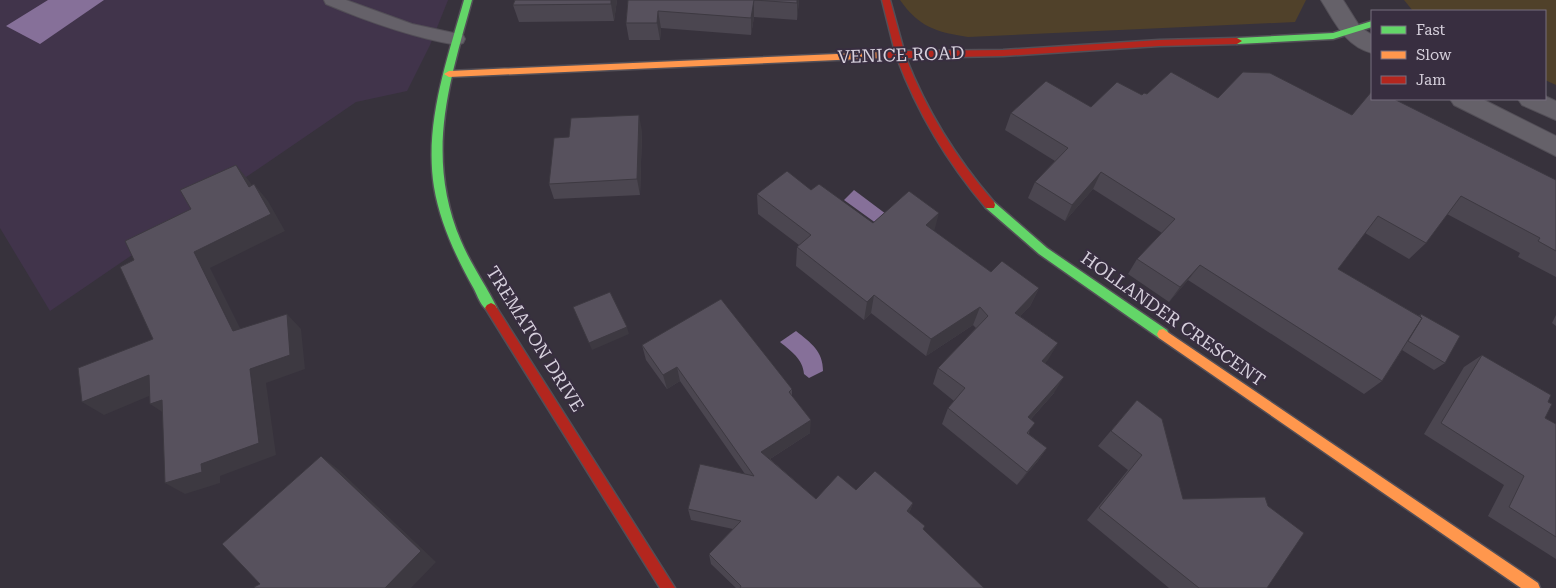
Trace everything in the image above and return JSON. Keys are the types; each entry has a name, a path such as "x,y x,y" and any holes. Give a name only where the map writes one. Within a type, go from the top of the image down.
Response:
{"street":[{"name":"TREMATON DRIVE","path":"468,0 457,39 438,133 440,188 456,240 498,321 558,412 668,588"},
{"name":"HOLLANDER CRESCENT","path":"886,0 897,54 918,106 943,147 986,202 1043,251 1534,588"},
{"path":"1334,2 1365,26 1371,42"},
{"name":"VENICE ROAD","path":"450,74 897,54 1003,53 1159,43 1306,39 1365,26"},
{"path":"1464,100 1556,147"},
{"path":"1532,100 1556,111"}],"lane":[{"path":"332,0 372,17 426,35 457,39"},
{"path":"372,17 374,0"}],"shaded area":[{"path":"0,0 448,0 430,45 407,91 356,102 50,311 0,228"},
{"path":"48,0 104,0 40,44 6,26"},
{"path":"900,0 1306,0 1295,22 968,37 929,27 914,16"},
{"path":"1404,0 1556,0 1556,85 1546,80 1546,10 1412,10"},
{"path":"854,190 890,217 880,226 844,200"},
{"path":"796,331 815,348 821,358 823,371 809,378 804,374 796,356 780,342"}],"building":[{"path":"515,0 611,0 611,4 513,5"},
{"path":"628,0 754,0 751,18 658,11 657,23 626,23"},
{"path":"754,0 797,0 797,3"},
{"path":"1171,72 1218,98 1243,72 1270,73 1352,115 1371,92 1371,100 1396,100 1556,180 1556,251 1538,241 1540,238 1461,196 1426,243 1378,216 1338,269 1422,318 1382,381 1200,265 1180,287 1137,259 1175,219 1101,172 1072,205 1035,182 1068,148 1011,113 1046,81 1091,107 1117,82 1142,95 1144,93 1147,94"},
{"path":"639,115 637,179 549,184 554,138 569,137 571,118"},
{"path":"236,165 249,187 254,184 271,214 194,252 233,331 287,314 290,355 250,369 259,443 201,464 202,472 165,483 162,400 150,404 149,375 82,402 78,368 153,339 120,267 134,260 125,241 191,209 180,190"},
{"path":"787,171 811,190 819,184 873,223 909,191 939,213 926,225 991,272 1002,261 1039,288 1015,313 1058,343 1042,361 1064,377 1028,417 1035,423 1027,433 1047,448 1027,472 948,408 965,388 938,368 988,316 980,307 931,339 874,295 867,302 797,247 811,235 757,194"},
{"path":"610,292 627,327 589,343 573,307"},
{"path":"721,299 792,389 789,392 811,420 761,452 816,499 838,475 856,490 875,471 913,503 907,511 925,526 923,529 984,588 740,588 741,586 709,554 741,521 688,509 700,464 754,476 677,367 663,375 642,345"},
{"path":"1421,314 1460,336 1445,363 1408,341 1422,318 1420,317"},
{"path":"1482,355 1551,395 1548,402 1552,404 1545,418 1556,424 1556,537 1509,507 1524,476 1441,423"},
{"path":"1137,400 1162,419 1183,499 1265,497 1268,506 1304,533 1267,588 1199,588 1099,508 1142,455 1111,431"},
{"path":"321,456 421,551 385,588 255,588 260,584 222,544"}],"traffic: fast":[{"path":"468,0 451,62 438,125 437,168 443,205 455,241 472,276 491,308"},
{"path":"1237,41 1333,36 1371,24"},
{"path":"990,205 1043,251 1163,334"}],"traffic: slow":[{"path":"449,74 883,55"},
{"path":"1163,334 1533,588"}],"traffic: jam":[{"path":"886,0 901,57 924,110 953,159 990,205"},
{"path":"883,55 1003,53 1159,43 1237,41"},
{"path":"491,308 668,588"}]}
